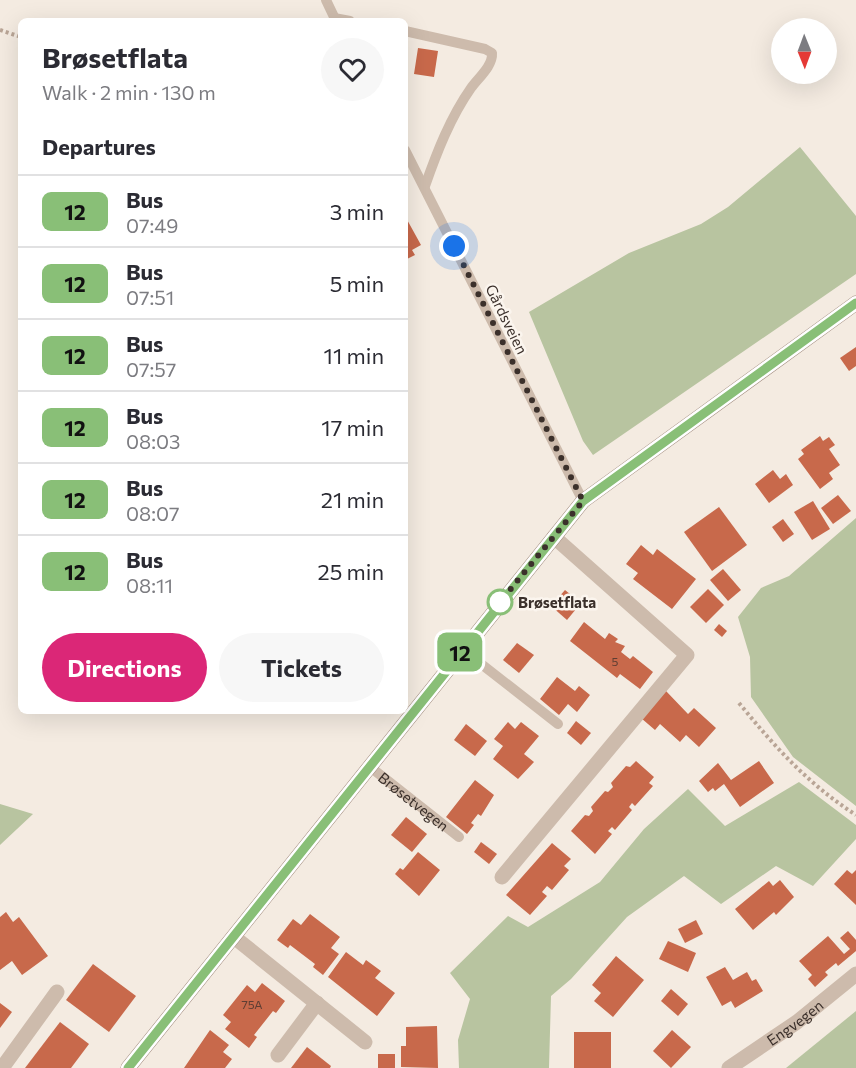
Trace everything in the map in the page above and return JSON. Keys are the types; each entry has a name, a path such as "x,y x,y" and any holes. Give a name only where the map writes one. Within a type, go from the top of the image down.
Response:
{"street":[{"name":"Brøsetvegen","path":"128,1068 583,501 856,303"},
{"path":"502,877 687,655 554,537"},
{"path":"234,937 364,1042"},
{"name":"Engvegen","path":"729,1068 797,1023 856,974"},
{"path":"2,1068 57,992"},
{"path":"278,1055 317,1003"}],"lane":[{"path":"326,0 334,18"},
{"path":"408,33 489,50 492,53 488,65 470,89 441,140 424,186"},
{"name":"Gårdsveien","path":"408,156 583,501"},
{"path":"462,649 558,724"},
{"name":"Brøsetvegen","path":"369,766 459,837"}],"path":[{"path":"0,30 18,36"},
{"path":"739,703 784,757 829,797 856,815"}],"green space":[{"path":"800,147 856,216 856,274 593,455 583,441 529,312 629,253 701,224 728,207"},
{"path":"856,518 856,806 793,757 751,697 750,657 738,617 761,588 789,576"},
{"path":"799,782 856,825 856,839 813,886 776,866 721,904 684,876 627,917 571,979 551,996 549,1068 459,1068 458,1040 470,999 450,973 508,916 528,927 600,882 644,829 688,789 725,826"},
{"path":"0,804 33,814 0,845"},
{"path":"856,1011 856,1068 786,1068"}],"building":[{"path":"418,48 438,51 434,77 414,74"},
{"path":"408,221 421,245 412,250 415,255 408,258"},
{"path":"856,347 856,366 849,371 840,358"},
{"path":"820,436 823,441 829,437 835,445 829,449 840,465 829,473 833,479 820,489 798,459 804,454 801,450"},
{"path":"773,470 780,479 786,474 793,485 769,503 755,484"},
{"path":"838,495 851,511 833,524 821,508"},
{"path":"813,501 830,529 812,540 794,512"},
{"path":"719,507 747,545 712,571 684,532"},
{"path":"783,519 794,534 783,542 772,527"},
{"path":"641,545 653,555 657,549 696,579 672,609 633,579 638,573 626,564"},
{"path":"723,569 741,590 728,601 710,580"},
{"path":"708,589 724,605 706,623 690,607"},
{"path":"565,590 581,603 567,620 551,606"},
{"path":"584,622 605,639 609,633 618,639 615,642 625,646 621,652 630,659 633,656 653,672 640,689 620,674 617,678 570,641"},
{"path":"719,624 727,631 722,637 714,630"},
{"path":"517,643 534,655 519,673 503,660"},
{"path":"557,677 575,691 579,686 590,695 577,712 568,704 559,715 540,699"},
{"path":"666,691 688,714 694,708 716,728 699,747 686,735 680,742 660,724 655,730 641,718"},
{"path":"576,721 591,733 581,745 567,733"},
{"path":"508,722 515,729 521,722 539,736 524,754 534,762 518,779 493,759 503,746 494,739"},
{"path":"466,724 487,741 475,756 454,740"},
{"path":"636,761 654,777 649,783 653,786 635,806 632,803 629,807 632,810 615,830 612,827 608,831 612,834 595,854 571,831 585,815 589,816 593,811 591,807 605,791 608,792 613,787 611,783 626,766 630,767"},
{"path":"759,761 774,783 740,807 724,784 715,791 713,788 708,792 699,781 718,763 731,780"},
{"path":"475,780 494,795 481,816 478,814 471,823 474,825 467,834 446,817"},
{"path":"406,817 427,834 412,852 391,835"},
{"path":"481,842 497,854 489,864 474,852"},
{"path":"552,843 571,859 564,866 569,870 552,890 547,886 542,892 547,896 530,915 506,895"},
{"path":"418,852 440,870 419,896 395,874 400,868 403,870"},
{"path":"847,870 852,874 856,870 856,905 834,884"},
{"path":"780,880 794,897 776,915 774,912 753,930 735,909 769,881 773,886"},
{"path":"6,912 13,922 19,917 48,956 22,975 12,961 0,970 0,917"},
{"path":"310,914 340,937 331,948 339,954 323,975 313,967 315,964 290,945 288,948 277,940 293,919 301,925"},
{"path":"696,920 703,934 685,943 678,929"},
{"path":"848,931 856,940 856,951 838,966 836,963 825,972 828,975 815,987 808,979 812,975 799,961 828,936 844,954 850,949 840,938"},
{"path":"668,941 696,953 688,972 659,959"},
{"path":"346,952 363,965 366,960 381,971 375,978 395,993 377,1016 328,977"},
{"path":"616,956 644,980 613,1017 594,1001 601,993 592,985"},
{"path":"93,964 136,996 109,1032 66,1000"},
{"path":"725,967 733,980 747,972 752,981 756,979 763,991 735,1008 731,1001 722,1006 706,977"},
{"path":"262,983 285,1001 276,1013 273,1011 254,1035 257,1037 249,1048 225,1029 231,1022 223,1015 247,985 255,992"},
{"path":"671,989 688,1004 678,1016 661,1001"},
{"path":"0,1003 12,1012 0,1028"},
{"path":"60,1022 89,1044 71,1068 25,1068"},
{"path":"437,1026 438,1068 401,1067 401,1046 406,1046 406,1027"},
{"path":"210,1030 229,1045 223,1052 232,1059 225,1068 184,1068"},
{"path":"672,1030 691,1047 671,1068 653,1051"},
{"path":"574,1032 611,1032 611,1068 574,1068"},
{"path":"307,1047 331,1066 330,1068 291,1068"},
{"path":"378,1054 395,1054 395,1068 378,1068"}],"bus line":[{"name":"12","path":"128,1068 448,666 583,501 856,303"}],"place":[{"name":"Brøsetflata","path":"500,602"}],"route":[{"path":"454,246 583,501 500,602"}]}
